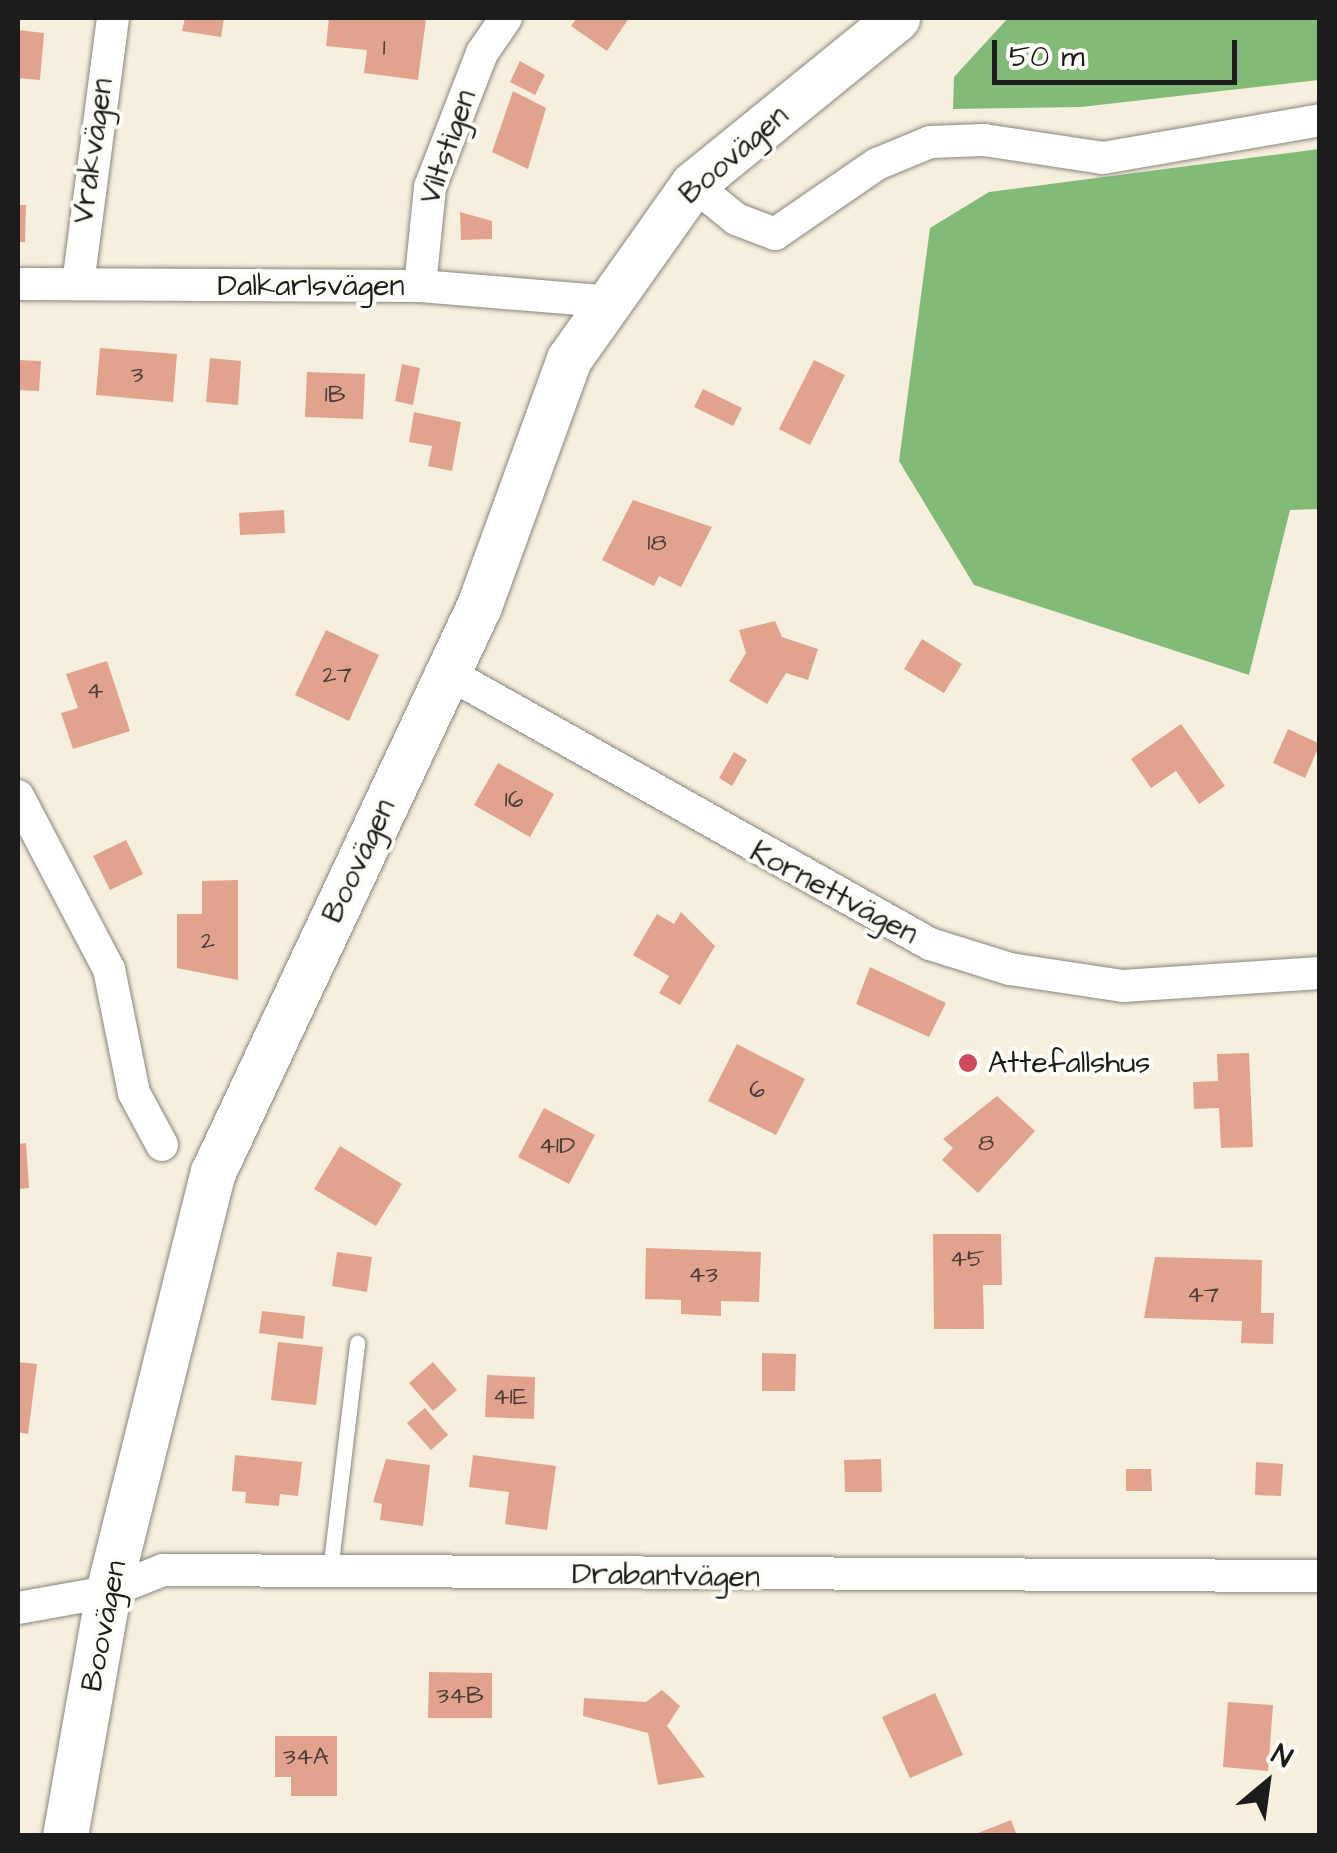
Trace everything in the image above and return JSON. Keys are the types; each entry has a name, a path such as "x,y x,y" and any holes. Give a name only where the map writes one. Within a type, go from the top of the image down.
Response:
{"street":[{"name":"Vråkvägen","path":"78,284 113,18"},
{"name":"Viltstigen","path":"420,286 430,187 482,52 506,18"},
{"name":"Boovägen","path":"65,1836 108,1592 214,1172 448,673 533,439 603,302 694,184 897,18"},
{"path":"694,184 736,219 775,234 877,164 930,142 984,140 1103,158 1320,120"},
{"name":"Dalkarlsvägen","path":"18,284 420,286 603,302"},
{"name":"Kornettvägen","path":"448,673 930,944 1010,969 1123,986 1320,972"},
{"path":"18,796 109,969 134,1093 162,1144"},
{"name":"Drabantvägen","path":"18,1608 108,1592 163,1570 1320,1576"}],"lane":[{"path":"330,1571 358,1343"}],"green space":[{"path":"1008,18 1319,18 1319,80 1081,107 953,109 954,77"},
{"path":"1319,149 1319,509 1290,510 1249,675 974,585 899,461 930,228 989,192"}],"building":[{"path":"185,18 224,18 221,37 182,31"},
{"path":"329,18 426,19 418,80 364,73 367,50 326,46"},
{"path":"577,18 629,18 607,51 571,26"},
{"path":"18,30 44,33 40,80 18,78"},
{"path":"520,61 545,75 535,95 510,82"},
{"path":"513,91 546,108 528,169 492,152"},
{"path":"18,205 26,205 25,242 18,242"},
{"path":"460,212 492,221 492,239 461,240"},
{"path":"100,348 177,354 173,402 96,395"},
{"path":"210,358 241,361 238,405 206,402"},
{"path":"18,360 41,361 39,391 18,390"},
{"path":"814,360 845,375 810,445 779,429"},
{"path":"402,364 420,368 413,405 395,401"},
{"path":"307,372 365,374 363,419 305,417"},
{"path":"703,389 742,408 733,426 694,407"},
{"path":"414,412 461,422 452,471 428,466 432,446 409,442"},
{"path":"633,500 712,527 681,587 659,576 654,586 602,560"},
{"path":"284,510 285,533 240,535 239,513"},
{"path":"775,621 782,637 818,649 808,680 786,673 767,704 729,681 746,653 739,630"},
{"path":"326,630 379,655 349,721 295,695"},
{"path":"922,639 962,664 944,693 904,669"},
{"path":"107,661 130,731 73,749 61,713 78,708 66,674"},
{"path":"1181,724 1225,786 1199,804 1176,771 1151,788 1131,759"},
{"path":"1288,729 1320,744 1305,778 1273,763"},
{"path":"734,752 747,760 732,786 719,778"},
{"path":"498,763 554,794 530,837 474,805"},
{"path":"126,840 143,874 110,890 93,856"},
{"path":"238,880 238,980 177,968 177,914 202,914 202,881"},
{"path":"681,912 715,946 680,1005 659,993 669,976 633,955 657,914 674,924"},
{"path":"870,967 946,1003 929,1037 856,1004"},
{"path":"737,1044 805,1079 776,1135 708,1101"},
{"path":"1249,1053 1253,1147 1221,1148 1219,1108 1194,1109 1193,1082 1218,1081 1217,1054"},
{"path":"997,1096 1035,1131 978,1193 942,1160 953,1148 943,1139"},
{"path":"544,1108 595,1135 569,1184 518,1157"},
{"path":"26,1143 29,1188 18,1189 18,1144"},
{"path":"340,1146 402,1184 376,1226 314,1189"},
{"path":"933,1234 1001,1234 1002,1285 983,1285 984,1329 934,1329"},
{"path":"646,1248 761,1252 759,1302 721,1301 721,1316 681,1314 681,1300 645,1299"},
{"path":"337,1252 372,1257 367,1292 332,1286"},
{"path":"1155,1257 1262,1260 1261,1313 1274,1313 1273,1344 1241,1343 1242,1321 1144,1318"},
{"path":"262,1311 305,1316 303,1339 259,1333"},
{"path":"278,1342 323,1347 316,1405 271,1400"},
{"path":"762,1353 796,1354 795,1391 762,1391"},
{"path":"18,1362 37,1364 28,1434 18,1432"},
{"path":"433,1362 457,1390 433,1411 409,1383"},
{"path":"487,1375 535,1377 534,1419 485,1417"},
{"path":"425,1408 448,1435 431,1450 407,1423"},
{"path":"235,1455 302,1462 298,1496 280,1494 279,1506 245,1503 246,1492 232,1491"},
{"path":"473,1455 556,1466 547,1530 505,1524 509,1492 469,1487"},
{"path":"386,1459 430,1465 423,1526 380,1520 382,1504 373,1502"},
{"path":"881,1459 882,1492 845,1492 844,1460"},
{"path":"1256,1462 1283,1464 1281,1496 1255,1495"},
{"path":"1126,1469 1151,1469 1152,1491 1126,1491"},
{"path":"429,1672 492,1673 492,1718 428,1718"},
{"path":"662,1690 680,1706 667,1726 705,1777 658,1785 648,1733 583,1716 584,1698 646,1702"},
{"path":"935,1693 963,1755 910,1778 882,1717"},
{"path":"1228,1702 1273,1705 1268,1771 1223,1767"},
{"path":"275,1736 337,1736 337,1796 291,1796 291,1777 275,1777"},
{"path":"1011,1820 1017,1836 973,1836 973,1835"}],"place":[{"name":"Attefallshus","path":"968,1063"}]}
